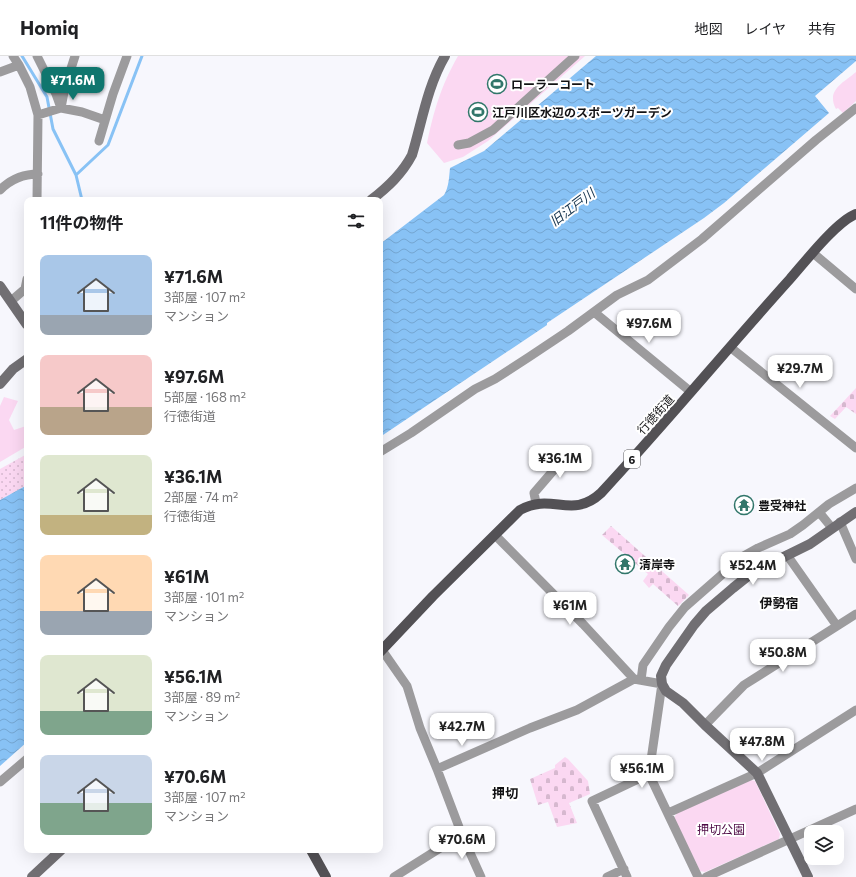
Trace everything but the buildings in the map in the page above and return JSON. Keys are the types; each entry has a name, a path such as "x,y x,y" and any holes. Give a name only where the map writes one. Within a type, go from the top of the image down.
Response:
{"main road":[{"name":"行徳街道","path":"383,649 433,596 520,510 536,503 552,503 575,506 588,503 595,499 813,253 846,219 856,214"},
{"path":"313,853 326,877"}],"street":[{"path":"13,56 19,64 30,87 38,115 38,197"},
{"path":"37,56 56,94 61,108"},
{"path":"61,108 65,87 75,56"},
{"path":"99,141 119,75 127,56"},
{"path":"375,197 394,181 407,165 412,155 430,88 445,56"},
{"path":"458,145 469,143 493,130 575,56"},
{"path":"0,72 19,64"},
{"path":"38,115 61,108 82,112 105,120"},
{"path":"383,450 411,433 475,389 495,379 568,331 617,295 648,280 702,239 816,140 856,108"},
{"path":"0,190 14,179 30,174 38,174"},
{"path":"813,253 856,289"},
{"path":"0,286 24,320"},
{"path":"11,301 24,290"},
{"path":"594,312 691,392"},
{"path":"730,347 856,448"},
{"path":"0,384 13,369 24,361"},
{"path":"536,503 534,493 571,450"},
{"path":"637,680 643,666 669,627 685,607 742,557 758,548 790,534 828,504 856,488"},
{"path":"819,512 836,525 856,559"},
{"path":"698,877 649,774 662,684 661,676 666,665 694,625 706,611 733,588 753,572 810,544 856,512"},
{"path":"494,535 637,680"},
{"path":"787,555 837,626"},
{"path":"705,725 744,685 856,614"},
{"path":"383,654 407,686 420,728 462,835 481,877"},
{"path":"437,769 530,728 577,710 637,680 662,684"},
{"path":"662,684 666,691 683,703 757,773 808,877"},
{"path":"668,813 757,773 856,710"},
{"path":"0,782 24,762"},
{"path":"607,877 626,873 592,801 649,774"},
{"path":"706,877 856,809"},
{"path":"394,877 446,843 462,835"},
{"path":"32,877 58,853"}],"green space":[{"name":"江戸川区水辺のスポーツガーデン","path":"458,56 585,56 488,141 463,157 444,163 427,143 439,98"},
{"path":"856,72 856,101 843,113 838,108 836,109 833,102 833,97 837,88"},
{"path":"856,388 856,414 846,407 835,419 830,416"},
{"path":"4,397 18,401 9,420 14,430 24,427 24,448 0,462 0,406"},
{"path":"24,456 24,487 0,500 0,469"},
{"path":"611,526 689,595 678,606 653,584 649,588 643,581 648,574 602,535"},
{"path":"565,757 588,781 590,794 569,803 577,823 557,827 548,802 538,805 530,779 555,768 555,765"},
{"name":"押切公園","path":"751,780 755,781 780,834 779,839 705,872 700,871 674,818 677,813"}],"water":[{"name":"旧江戸川","path":"596,56 856,56 856,61 815,96 829,113 724,203 547,323 547,325 383,435 383,242 444,195 448,185 450,168 484,151"},
{"path":"24,487 24,745 0,766 0,500"}],"waterway":[{"path":"22,56 47,97 53,129 76,175"},
{"path":"81,197 76,175 108,145 142,56"}],"place":[{"name":"ローラーコート","path":"497,84"},
{"name":"江戸川区水辺のスポーツガーデン","path":"478,112"},
{"name":"豊受神社","path":"744,505"},
{"name":"清岸寺","path":"625,564"}],"district":[{"name":"伊勢宿","path":"779,603"},
{"name":"押切","path":"505,793"}]}
